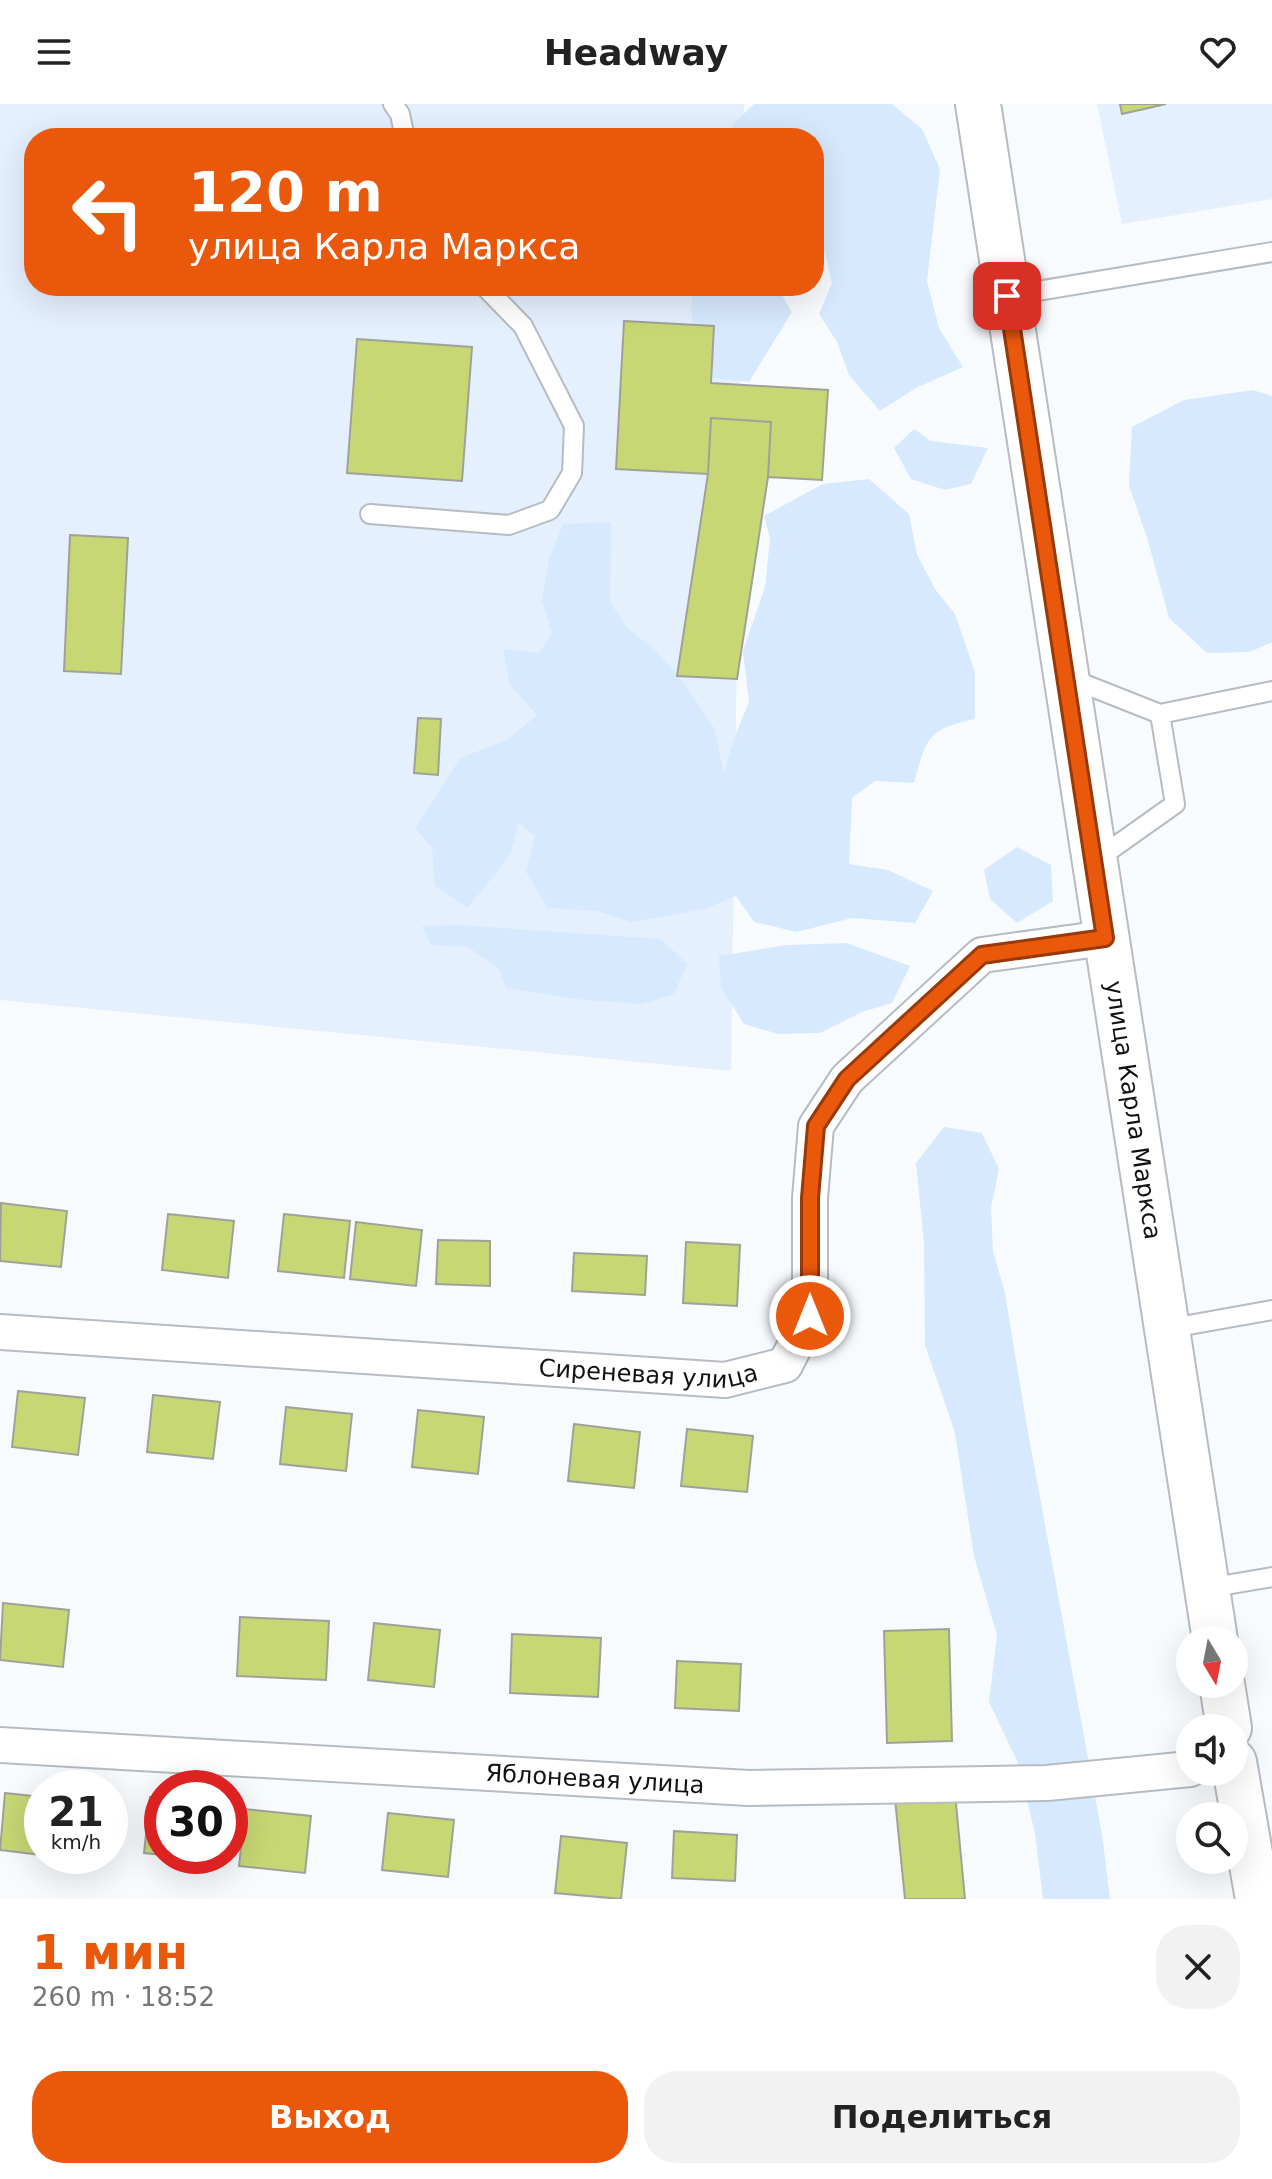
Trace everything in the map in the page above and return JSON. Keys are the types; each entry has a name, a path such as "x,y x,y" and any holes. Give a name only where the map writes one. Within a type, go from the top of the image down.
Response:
{"street":[{"name":"улица Карла Маркса","path":"978,104 1213,1626"},
{"name":"Сиреневая улица","path":"0,1332 725,1380 785,1365 810,1316 810,1198 816,1126 847,1079 982,955 1105,938"},
{"name":"Яблоневая улица","path":"0,1745 749,1788 1047,1783 1176,1770"},
{"path":"1238,1786 1258,1899"}],"lane":[{"path":"393,104 400,114 403,128"},
{"path":"1007,296 1272,252"},
{"path":"370,514 509,525 550,510 572,473 574,426 523,326 494,296"},
{"path":"1065,677 1160,714 1272,691"},
{"path":"1093,862 1175,804 1160,714"},
{"path":"1166,1329 1272,1310"},
{"path":"1207,1588 1272,1577"}],"shaded area":[{"path":"0,104 744,104 744,128 24,128 24,296 742,296 731,1071 0,1000"},
{"path":"754,104 892,104 922,129 940,169 927,281 939,328 963,367 916,388 880,411 849,375 837,342 819,314 832,283 824,249 824,128 732,128"},
{"path":"1097,104 1272,104 1272,199 1122,224"},
{"path":"692,296 783,296 792,312 749,382 714,378 692,323"},
{"path":"1253,390 1272,396 1272,642 1250,652 1207,653 1169,618 1129,485 1132,427 1184,400"},
{"path":"914,429 931,441 988,448 971,484 945,490 911,479 894,448"},
{"path":"869,479 909,514 917,554 935,589 955,614 975,672 975,719 947,727 931,738 914,783 875,781 852,798 849,864 888,870 933,891 915,923 852,918 797,932 754,922 736,896 705,909 632,922 597,911 548,908 526,872 535,836 519,823 510,855 468,908 435,886 432,847 415,829 460,758 507,740 537,715 510,685 503,649 539,653 552,633 542,600 549,559 563,524 611,522 610,602 627,628 654,649 684,683 714,728 724,773 749,702 743,651 765,587 770,538 764,516 823,484"},
{"path":"1017,847 1051,865 1053,901 1017,923 990,899 984,870"},
{"path":"459,925 661,939 687,964 674,994 642,1004 584,1000 506,988 499,969 468,947 431,945 422,926"},
{"path":"847,943 910,966 892,1003 862,1012 820,1033 778,1034 744,1024 721,987 719,956 787,945"},
{"path":"944,1127 982,1133 999,1169 991,1208 993,1251 1005,1293 1102,1834 1110,1899 1043,1899 1035,1833 1017,1761 989,1702 997,1635 974,1556 955,1433 925,1345 924,1244 916,1163"}],"building":[{"path":"1120,104 1166,104 1122,114"},
{"path":"624,321 714,326 711,383 828,390 822,480 768,477 771,422 711,418 708,474 616,469"},
{"path":"357,339 472,347 462,481 347,473"},
{"path":"711,418 771,422 768,477 737,679 677,676 708,474"},
{"path":"70,535 128,538 121,674 64,671"},
{"path":"418,718 441,719 438,775 414,773"},
{"path":"1,1203 67,1211 61,1267 0,1261"},
{"path":"168,1214 234,1221 228,1278 162,1270"},
{"path":"284,1214 350,1221 344,1278 278,1271"},
{"path":"356,1222 422,1230 416,1286 350,1279"},
{"path":"438,1240 490,1241 490,1286 436,1284"},
{"path":"686,1242 740,1245 737,1306 683,1303"},
{"path":"574,1253 647,1256 645,1295 572,1291"},
{"path":"18,1391 85,1398 78,1455 12,1447"},
{"path":"153,1395 220,1402 213,1459 147,1452"},
{"path":"286,1407 352,1414 346,1471 280,1464"},
{"path":"418,1410 484,1417 478,1474 412,1467"},
{"path":"574,1424 640,1432 634,1488 568,1481"},
{"path":"687,1429 753,1436 747,1492 681,1486"},
{"path":"3,1603 69,1610 63,1667 0,1660"},
{"path":"240,1617 329,1621 326,1680 237,1676"},
{"path":"374,1623 440,1630 434,1687 368,1680"},
{"path":"949,1629 952,1741 887,1743 884,1631"},
{"path":"512,1634 601,1638 598,1697 510,1693"},
{"path":"677,1661 741,1664 739,1711 675,1708"},
{"path":"5,1793 24,1795 24,1853 0,1850"},
{"path":"955,1793 965,1899 905,1899 895,1799"},
{"path":"248,1809 311,1816 305,1873 248,1867"},
{"path":"388,1813 454,1820 448,1877 382,1870"},
{"path":"674,1831 737,1835 735,1881 672,1878"},
{"path":"561,1836 627,1843 621,1899 555,1893"}],"route":[{"path":"810,1316 810,1198 816,1126 847,1079 982,955 1105,938 1007,296"}]}
